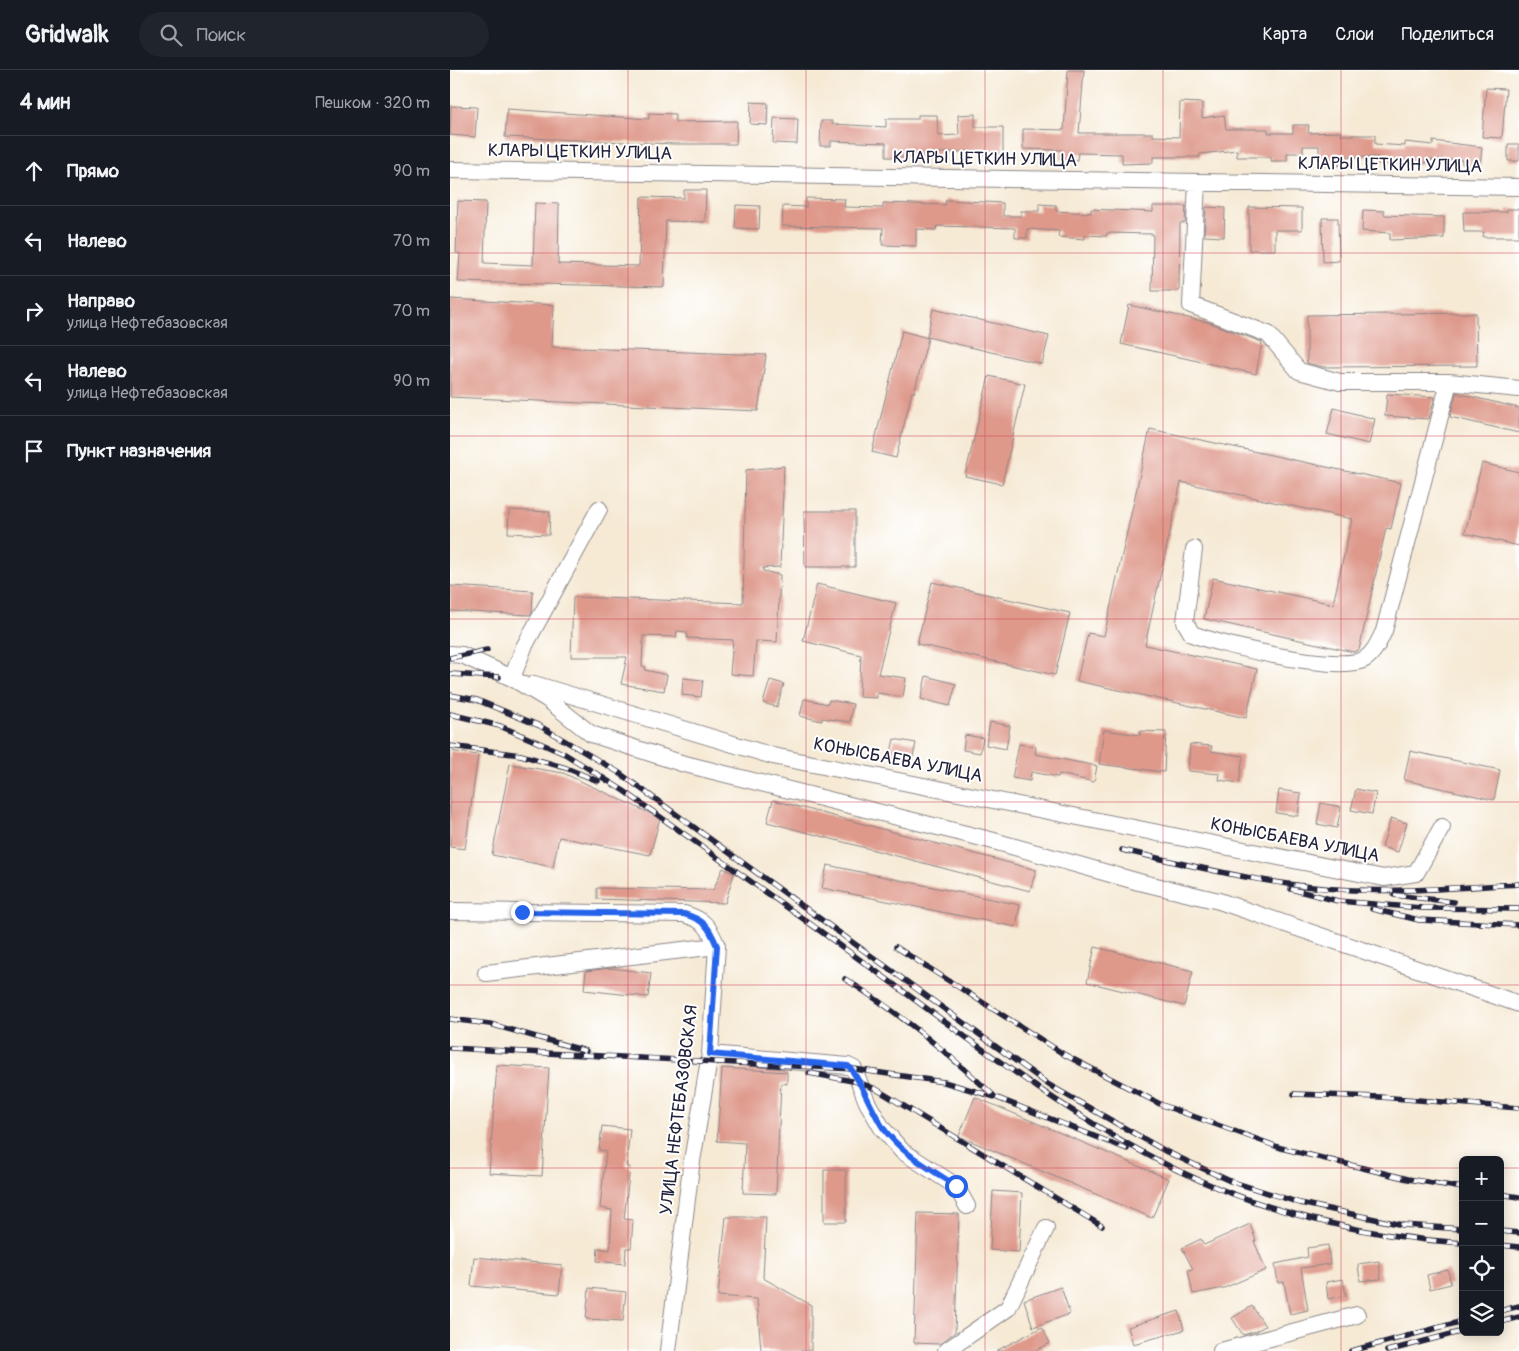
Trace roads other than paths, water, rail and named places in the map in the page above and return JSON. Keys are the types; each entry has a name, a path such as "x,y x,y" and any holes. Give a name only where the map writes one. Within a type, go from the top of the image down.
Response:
{"street":[{"name":"КЛАРЫ ЦЕТКИН УЛИЦА","path":"450,170 1519,187"},
{"path":"1197,183 1191,305 1268,334 1298,371 1340,382 1449,382 1519,389"},
{"path":"1194,549 1185,622 1192,634 1291,659 1345,663 1364,659 1376,648 1384,631 1449,382"},
{"path":"512,678 524,646 599,508"},
{"path":"450,654 462,656 512,678 547,700 591,734 681,763 990,840 1139,882 1219,901 1519,1004"},
{"name":"КОНЫСБАЕВА УЛИЦА","path":"512,678 773,756 1384,878 1416,873 1442,827"},
{"path":"450,911 684,914 699,918 710,930 717,946 486,973"},
{"name":"УЛИЦА НЕФТЕБАЗОВСКАЯ","path":"668,1351 691,1167 710,1054 717,946"},
{"path":"710,1054 848,1066 854,1069 867,1102 882,1128 902,1151 956,1186 967,1206"},
{"path":"946,1351 1008,1308 1046,1228"},
{"path":"1221,1351 1357,1315"}],"railway":[{"path":"450,658 487,650"},
{"path":"450,674 499,677"},
{"path":"450,695 477,700 540,726 618,772 1049,1085 1167,1152 1230,1181 1300,1203 1403,1225 1459,1229"},
{"path":"450,714 500,726 565,754 624,791 1023,1078 1098,1127 1177,1170 1245,1198 1316,1220 1390,1235 1459,1243"},
{"path":"450,746 521,755 566,768 598,781"},
{"path":"1122,850 1265,881 1324,888 1394,890 1519,884"},
{"path":"1291,889 1338,901 1422,908 1519,909"},
{"path":"1394,895 1454,902"},
{"path":"1372,909 1419,920 1519,925"},
{"path":"896,947 1065,1055 1162,1105 1281,1148 1408,1179 1459,1187"},
{"path":"845,979 885,1005 922,1033 993,1095"},
{"path":"450,1019 490,1024 586,1051"},
{"path":"450,1048 854,1069 944,1082 995,1097 1127,1149"},
{"path":"809,1073 858,1082 876,1089 1102,1226"},
{"path":"1294,1094 1380,1097 1519,1108"},
{"path":"1504,1195 1519,1197"},
{"path":"1504,1231 1519,1233"},
{"path":"1504,1245 1519,1247"},
{"path":"1504,1310 1519,1306"},
{"path":"1504,1321 1519,1317"},
{"path":"1351,1351 1459,1322"},
{"path":"1387,1351 1459,1332"}]}
